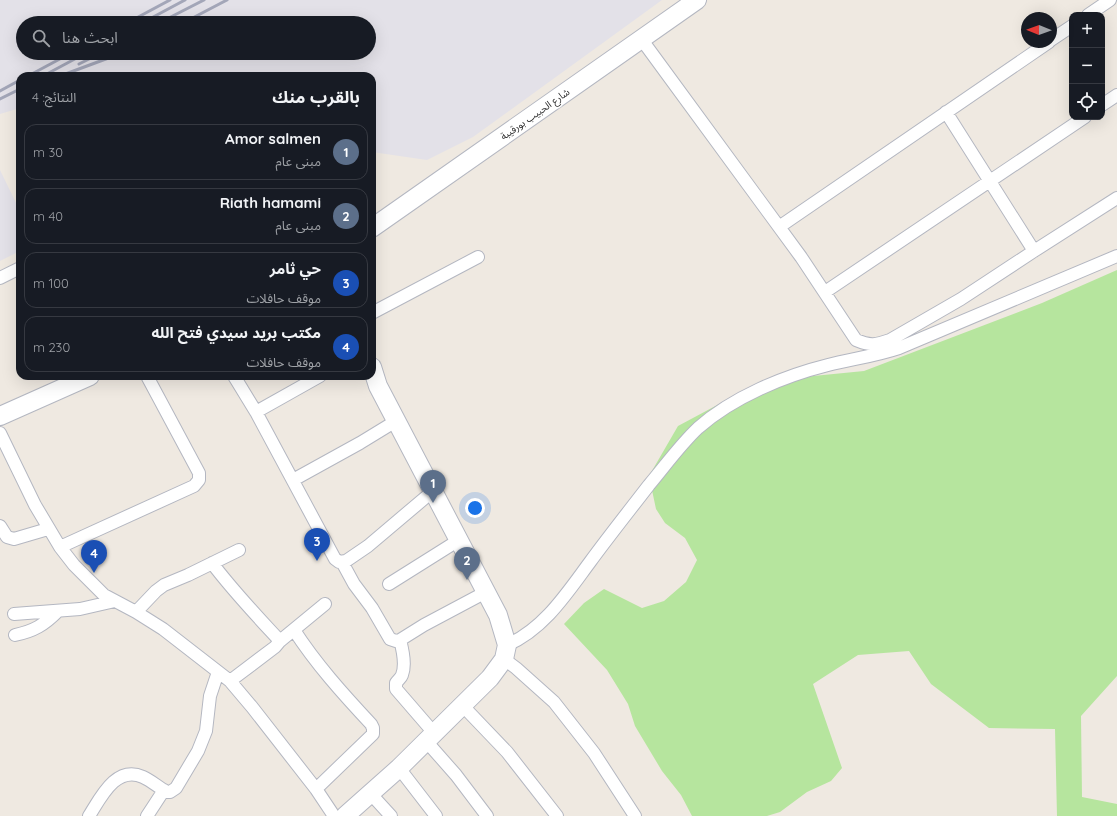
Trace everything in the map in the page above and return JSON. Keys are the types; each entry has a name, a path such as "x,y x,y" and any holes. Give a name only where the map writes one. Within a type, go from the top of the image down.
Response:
{"main road":[{"name":"شارع الحبيب بورقيبة","path":"376,225 697,0"},
{"path":"0,416 81,380"},
{"path":"345,816 399,768 490,678 505,652 498,615 396,421 373,381"}],"street":[{"path":"1092,12 1110,0"},
{"path":"1057,36 1069,28"},
{"path":"642,40 779,227 825,292 856,340 867,345 890,340 961,299 1117,198"},
{"path":"779,227 1039,48"},
{"path":"1105,103 1117,95"},
{"path":"946,112 1034,251"},
{"path":"825,292 1081,120"},
{"path":"635,816 594,753 559,708 516,668 505,652 537,627 556,606 668,461 698,428 717,413 745,396 796,374 829,365 869,357 898,348 1117,256"},
{"path":"376,311 478,257"},
{"path":"0,278 16,270"},
{"path":"60,547 194,486 199,480 199,473 149,380"},
{"path":"236,380 256,412 338,562 352,558 433,491"},
{"path":"256,412 313,380"},
{"path":"293,480 396,421"},
{"path":"0,433 34,505 48,529 74,565 98,589 115,601 163,629 230,681 316,789 334,816"},
{"path":"0,526 7,537 14,539 48,529"},
{"path":"389,584 459,540"},
{"path":"136,612 156,591 164,586 188,576 212,562 239,550"},
{"path":"212,562 237,594 280,641"},
{"path":"342,562 354,584 372,608 390,639 396,641 486,592"},
{"path":"14,614 80,609 115,601"},
{"path":"230,681 275,647 280,641 325,604"},
{"path":"15,635 30,632 58,611"},
{"path":"294,630 305,647 373,728 373,734 316,789"},
{"path":"400,640 403,664 401,676 396,683 396,689 486,816"},
{"path":"89,816 111,784 123,775 135,774 170,792 176,788 198,751 206,731 210,696 218,672"},
{"path":"462,706 507,752 557,816"},
{"path":"399,768 436,816"},
{"path":"147,816 164,790"},
{"path":"370,793 391,816"}],"shaded area":[{"path":"0,0 662,0 473,137 427,160 376,153 376,72 16,72 16,109 0,114"},
{"path":"0,170 16,203 16,253 0,261"}],"green space":[{"path":"1117,270 1117,676 1081,716 1082,797 1117,804 1117,816 1057,816 1055,729 989,728 931,684 909,651 858,655 813,684 842,768 831,781 807,792 780,812 767,816 692,816 681,795 662,771 635,726 628,704 607,670 564,624 584,603 604,589 642,608 664,601 686,582 697,560 685,538 665,523 656,509 649,476 678,426 749,388 783,379 864,371 1042,303"}],"railway":[{"path":"140,16 170,0"},
{"path":"155,16 185,0"},
{"path":"173,16 204,0"},
{"path":"196,16 227,0"},
{"path":"35,72 58,60"},
{"path":"50,72 73,60"},
{"path":"79,64 87,60"},
{"path":"71,72 103,60"},
{"path":"0,91 16,82"},
{"path":"0,99 16,91"}],"place":[{"name":"Amor salmen","path":"433,503"},
{"name":"حي ثامر","path":"317,561"},
{"name":"مكتب بريد سيدي فتح الله","path":"94,573"},
{"name":"Riath hamami","path":"467,580"}]}
